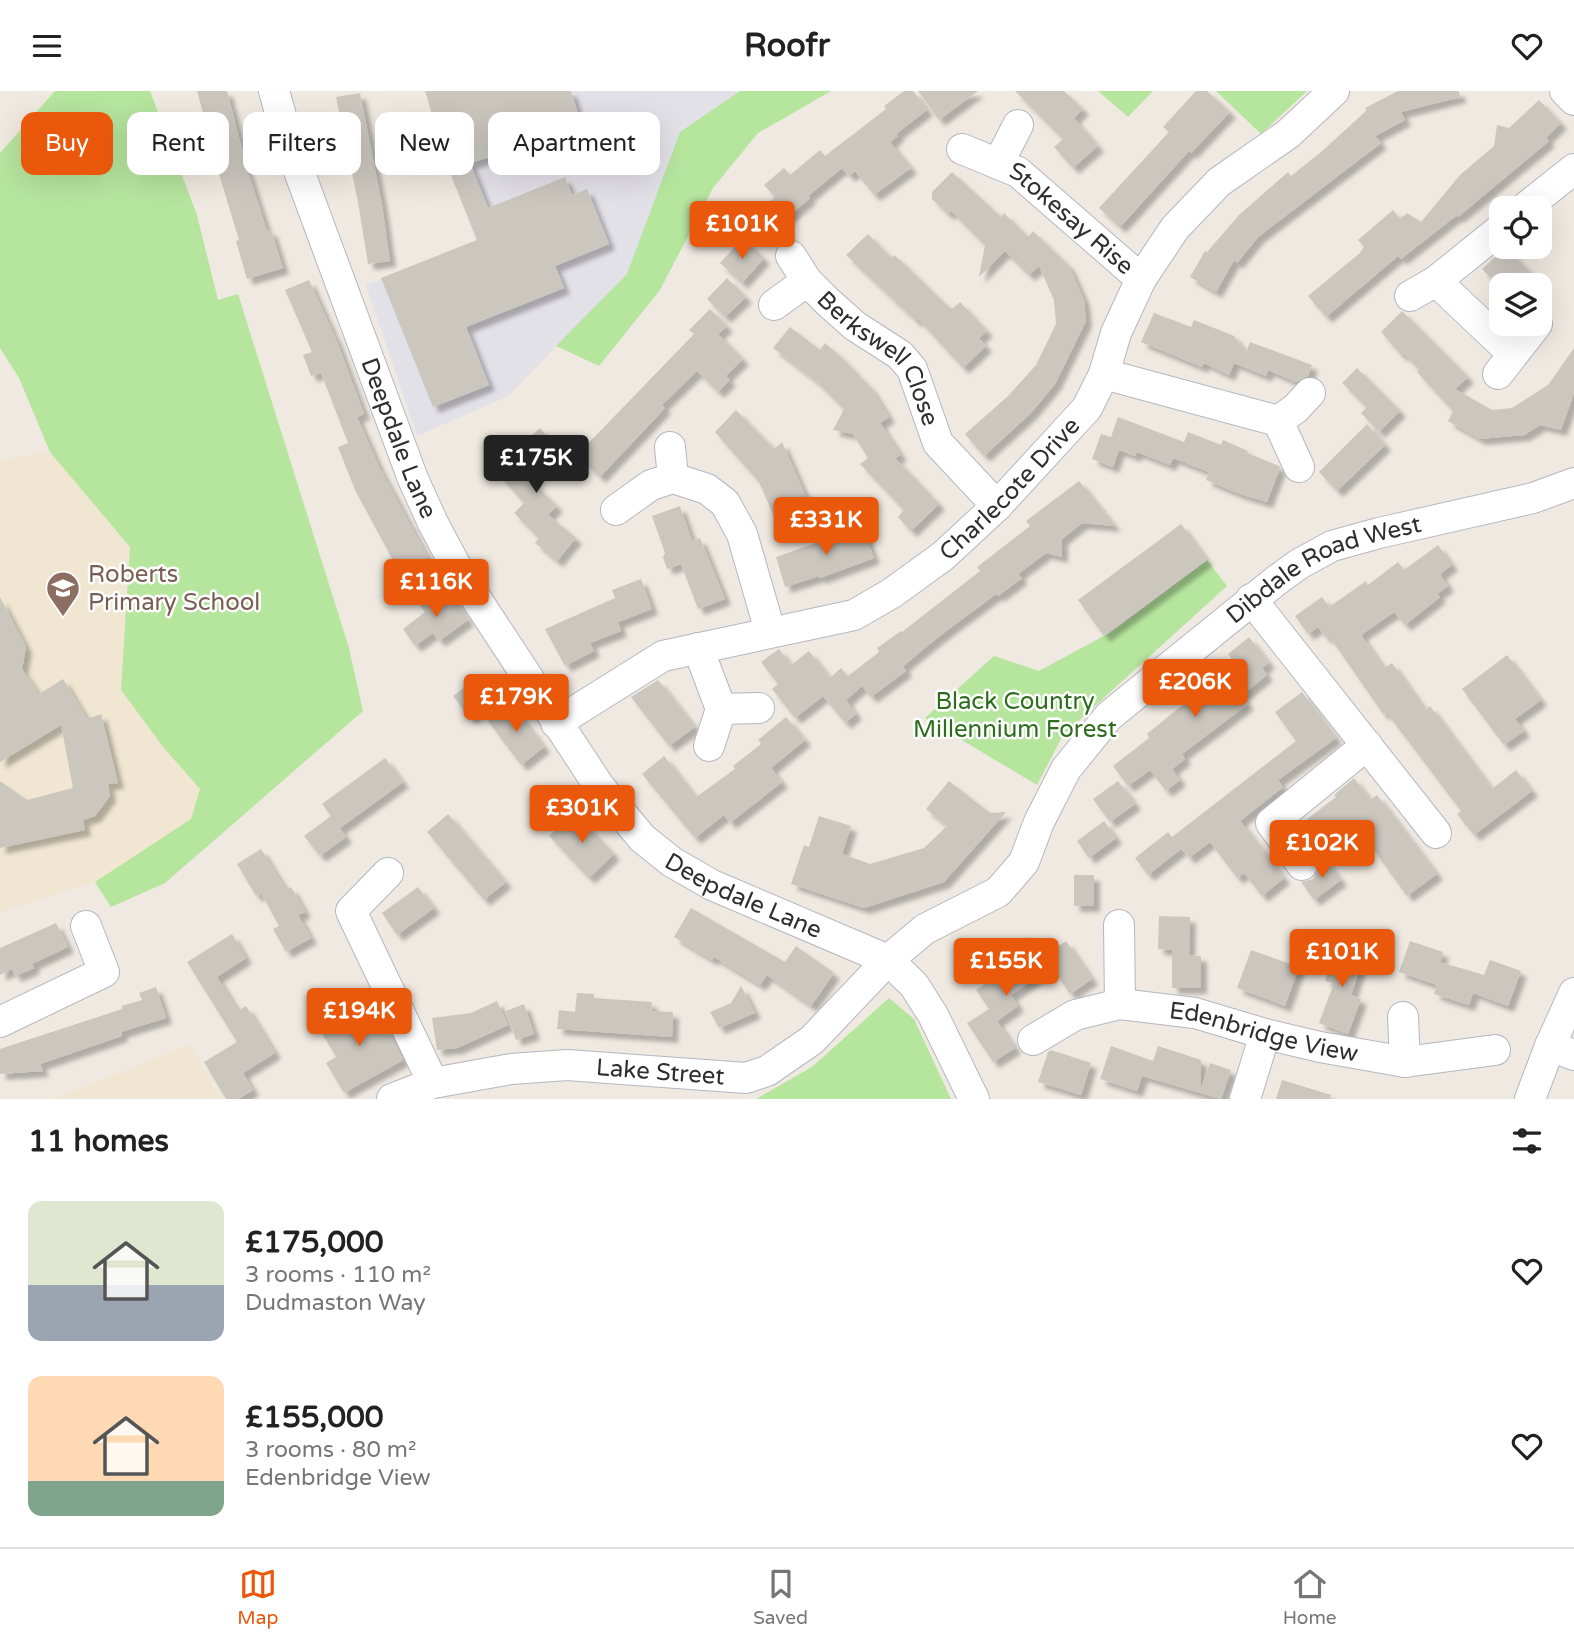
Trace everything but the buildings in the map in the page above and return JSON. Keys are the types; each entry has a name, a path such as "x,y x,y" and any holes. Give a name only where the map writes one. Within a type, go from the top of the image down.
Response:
{"street":[{"name":"Deepdale Lane","path":"274,91 289,144 413,479 433,523 460,574 599,786 642,838 671,862 712,885 888,960"},
{"name":"Charlecote Drive","path":"556,723 663,656 854,615 892,593 943,556 997,506 1087,408 1104,374 1116,333 1142,279 1175,228 1219,182 1289,134 1334,91"},
{"path":"1565,91 1574,100"},
{"name":"Stokesay Rise","path":"998,163 1018,124"},
{"name":"Stokesay Rise","path":"962,149 1018,171 1142,279"},
{"path":"1540,196 1574,169"},
{"path":"1410,296 1436,281 1489,238"},
{"name":"Berkswell Close","path":"774,305 799,269 855,326 900,355 912,369 938,443 997,506"},
{"path":"1436,281 1506,364 1528,336"},
{"path":"1104,374 1278,421"},
{"path":"1278,421 1311,393"},
{"path":"1278,421 1299,467"},
{"path":"670,447 673,478"},
{"path":"616,510 651,485 673,478 707,489 726,503 742,534 770,631"},
{"name":"Dibdale Road West","path":"888,960 925,929 998,892 1024,862 1039,822 1066,769 1108,716 1251,599 1299,564 1332,546 1533,498 1574,483"},
{"path":"1251,599 1436,833"},
{"path":"698,648 721,709 709,746"},
{"path":"721,709 759,708"},
{"path":"1302,865 1270,823 1367,745"},
{"path":"388,873 351,911 433,1083"},
{"path":"1119,925 1119,1004"},
{"path":"0,1022 104,972 86,926"},
{"path":"888,960 914,985 933,1015 974,1099"},
{"name":"Lake Street","path":"392,1099 433,1083 511,1069 567,1065 746,1078 767,1071 812,1040 888,960"},
{"path":"1530,1099 1562,1051 1574,993"},
{"name":"Edenbridge View","path":"1033,1040 1075,1016 1119,1004 1195,1013 1320,1047 1405,1062 1495,1050"},
{"path":"1403,1017 1405,1062"},
{"path":"1245,1099 1265,1034"}],"shaded area":[{"path":"426,91 740,91 681,132 627,274 508,396 417,436 366,285 476,240 451,175 474,175 474,112 432,112"},
{"name":"Roberts Primary School","path":"50,452 130,547 121,690 164,748 200,789 191,819 95,882 0,912 0,461"},
{"path":"190,1044 220,1099 55,1099"}],"green space":[{"path":"55,91 150,91 158,112 127,112 127,175 182,175 197,215 218,300 238,294 349,648 363,711 165,883 111,907 95,882 191,819 200,789 164,748 121,690 130,547 50,452 19,378 0,348 0,153 21,129 21,175 113,175 113,112 36,112"},
{"path":"740,91 831,91 758,133 713,188 660,290 599,366 556,346 627,274 680,132"},
{"path":"1098,91 1153,91 1128,117"},
{"path":"1216,91 1307,91 1261,134"},
{"name":"Black Country Millennium Forest","path":"1207,560 1227,586 1063,735 1037,785 925,718 994,656 1039,671 1111,632"},
{"path":"889,998 914,1019 951,1099 756,1099 812,1067"}],"place":[{"name":"Roberts Primary School","path":"63,618"}]}
